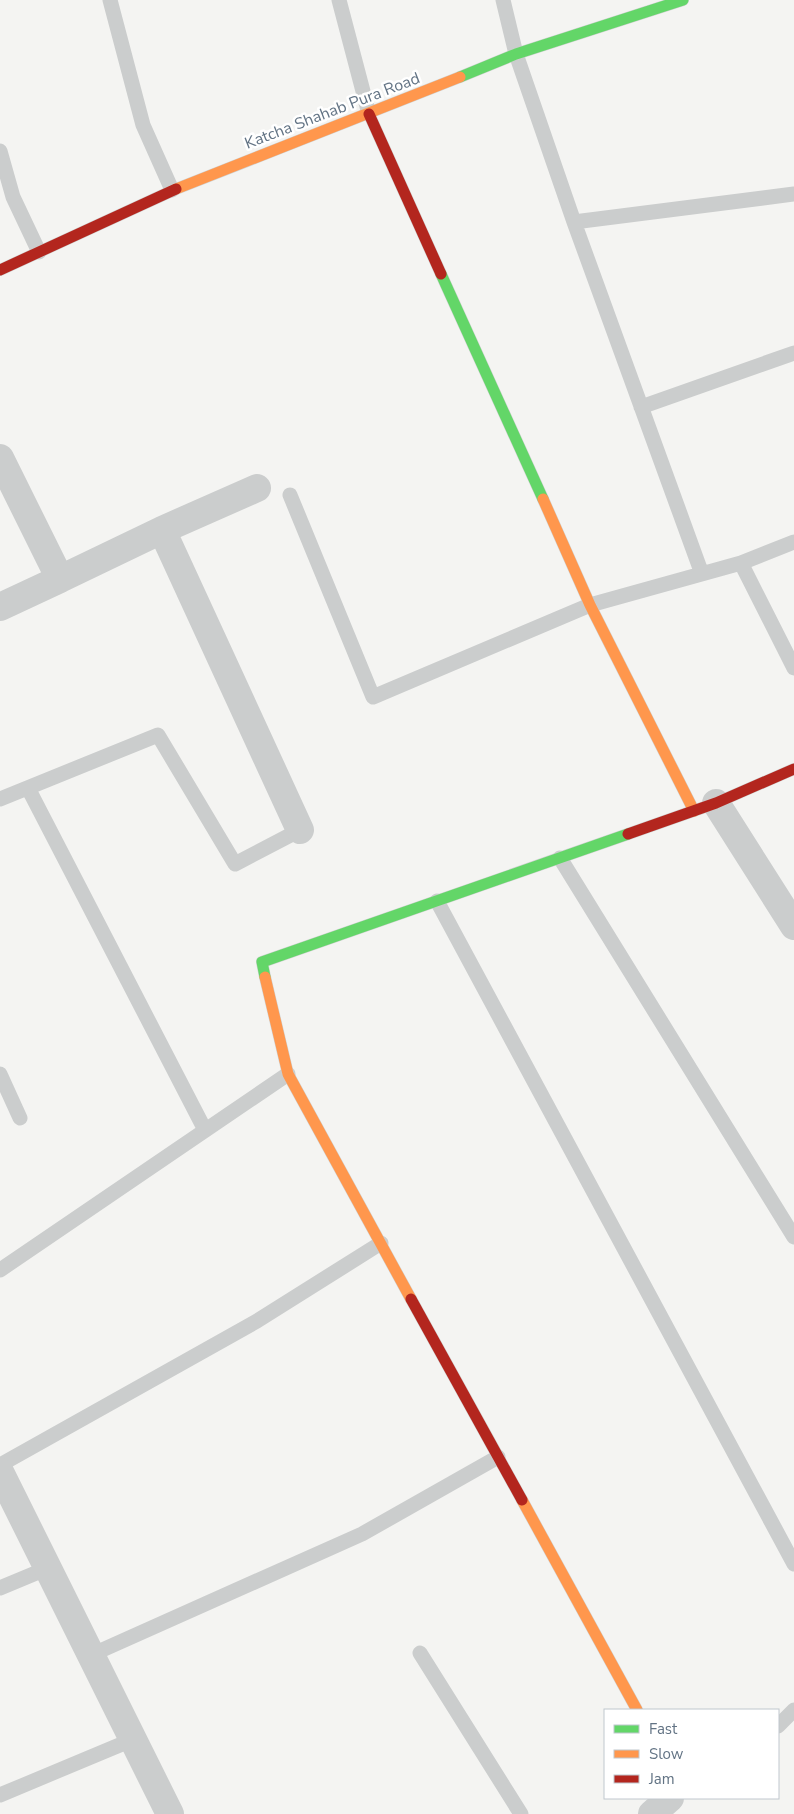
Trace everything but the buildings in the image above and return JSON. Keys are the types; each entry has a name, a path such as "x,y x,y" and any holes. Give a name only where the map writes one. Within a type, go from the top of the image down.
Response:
{"street":[{"name":"Katcha Shahab Pura Road","path":"0,270 172,190 369,114 516,54 674,1"},
{"path":"369,114 590,605 705,807 794,926"},
{"path":"0,458 60,578"},
{"path":"0,607 162,530 256,488"},
{"path":"162,530 300,830"},
{"path":"636,1709 288,1074 262,962 705,807 794,769"},
{"path":"0,1472 170,1814"},
{"path":"652,1814 669,1799"}],"lane":[{"path":"110,0 143,125 172,190"},
{"path":"339,0 369,114"},
{"path":"503,0 516,54 574,222 702,574"},
{"path":"0,151 13,197 40,252"},
{"path":"574,222 794,194"},
{"path":"641,407 794,353"},
{"path":"290,495 373,697 590,605 741,563 794,542"},
{"path":"741,563 794,668"},
{"path":"0,799 158,735 235,864 300,830"},
{"path":"28,788 205,1130"},
{"path":"560,858 794,1237"},
{"path":"437,901 794,1564"},
{"path":"0,1074 20,1118"},
{"path":"0,1270 288,1074"},
{"path":"0,1465 257,1321 381,1243"},
{"path":"91,1655 362,1534 498,1457"},
{"path":"0,1588 48,1568"},
{"path":"420,1653 521,1814"},
{"path":"779,1725 794,1710"},
{"path":"0,1795 134,1740"}],"traffic: fast":[{"path":"460,77 516,54 683,0"},
{"path":"441,274 543,499"},
{"path":"265,977 262,962 628,834"}],"traffic: slow":[{"path":"176,189 460,77"},
{"path":"543,499 590,605 694,811"},
{"path":"265,977 288,1074 411,1299"},
{"path":"522,1500 636,1709"}],"traffic: jam":[{"path":"369,114 441,274"},
{"path":"0,270 176,189"},
{"path":"628,834 716,803 794,769"},
{"path":"411,1299 522,1500"}]}
